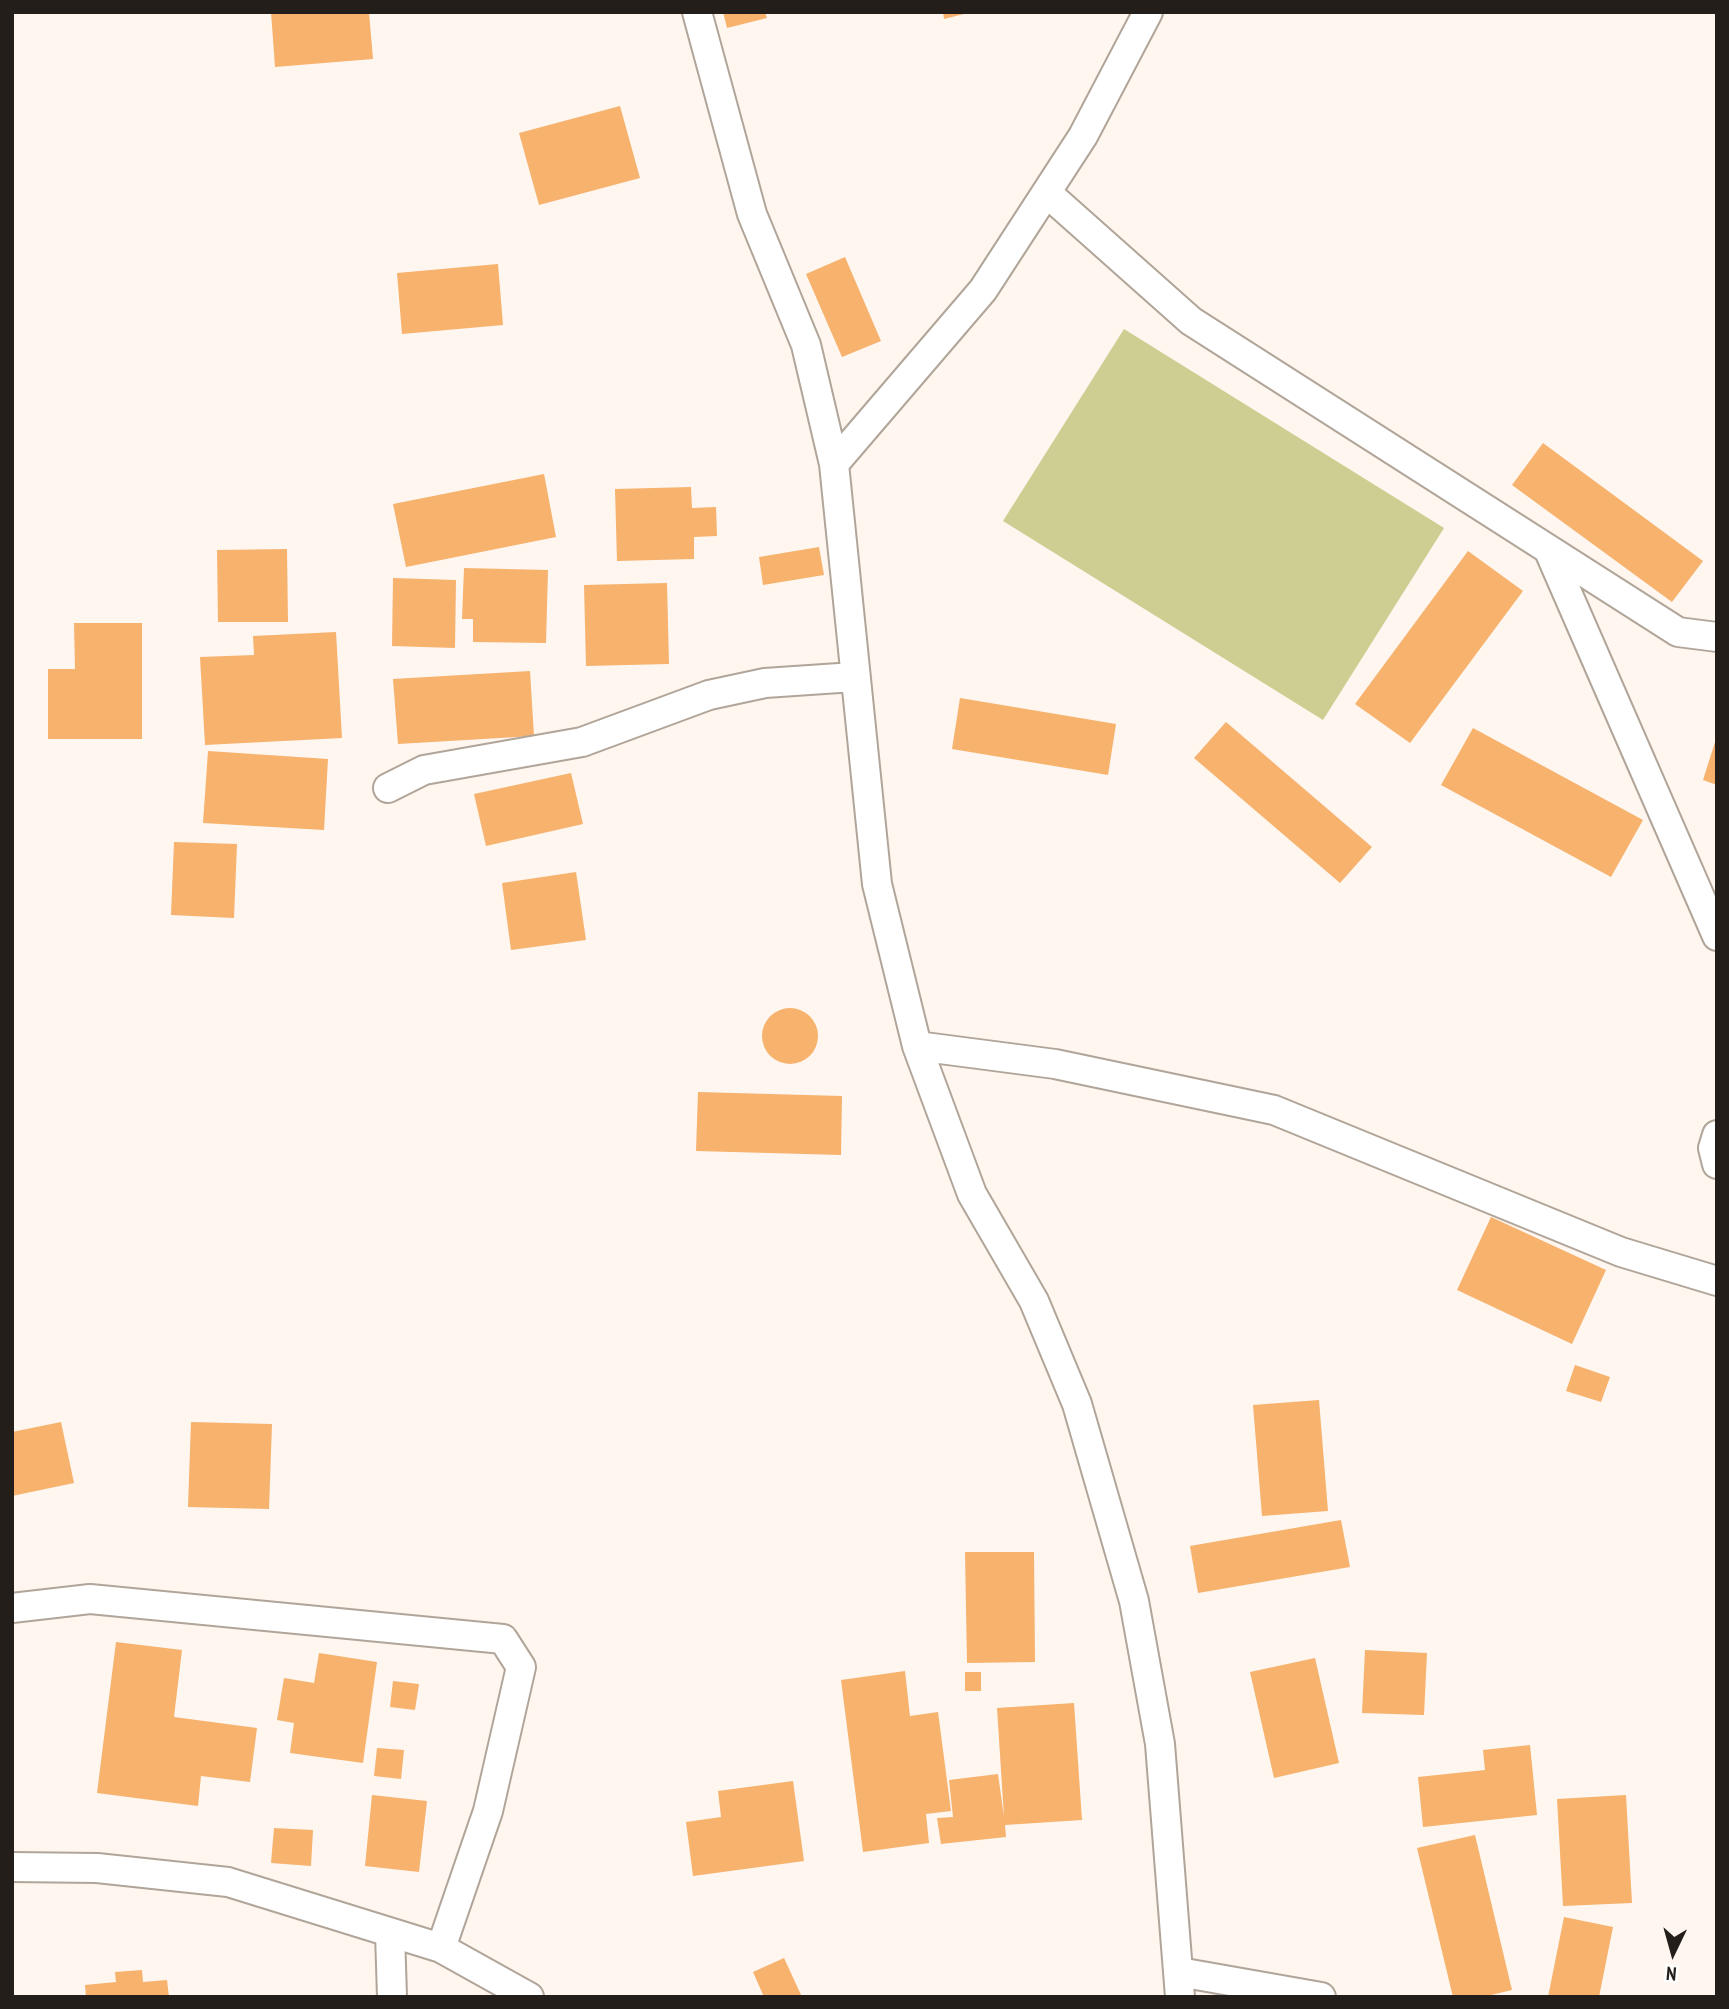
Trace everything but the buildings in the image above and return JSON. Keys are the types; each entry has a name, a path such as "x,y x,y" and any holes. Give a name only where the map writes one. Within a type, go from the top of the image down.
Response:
{"street":[{"path":"697,12 752,214 806,345 834,464 877,884 917,1046 972,1195 1034,1301 1077,1404 1134,1601 1160,1744 1179,1984 1321,1997"},
{"path":"834,464 983,290 1083,136 1148,12"},
{"path":"1046,193 1191,321 1678,632 1717,637"},
{"path":"1549,551 1717,936"},
{"path":"388,788 424,770 582,743 709,695 765,683 854,677"},
{"path":"917,1046 1055,1064 1274,1110 1621,1252 1717,1281"},
{"path":"1717,1135 1713,1148 1717,1164"},
{"path":"12,1608 90,1600 503,1639 521,1667 488,1811 441,1948"},
{"path":"12,1867 97,1868 228,1882 441,1948 529,1997"},
{"path":"390,1933 392,1997"}],"green space":[{"path":"1124,329 1444,528 1323,720 1003,521"}]}
